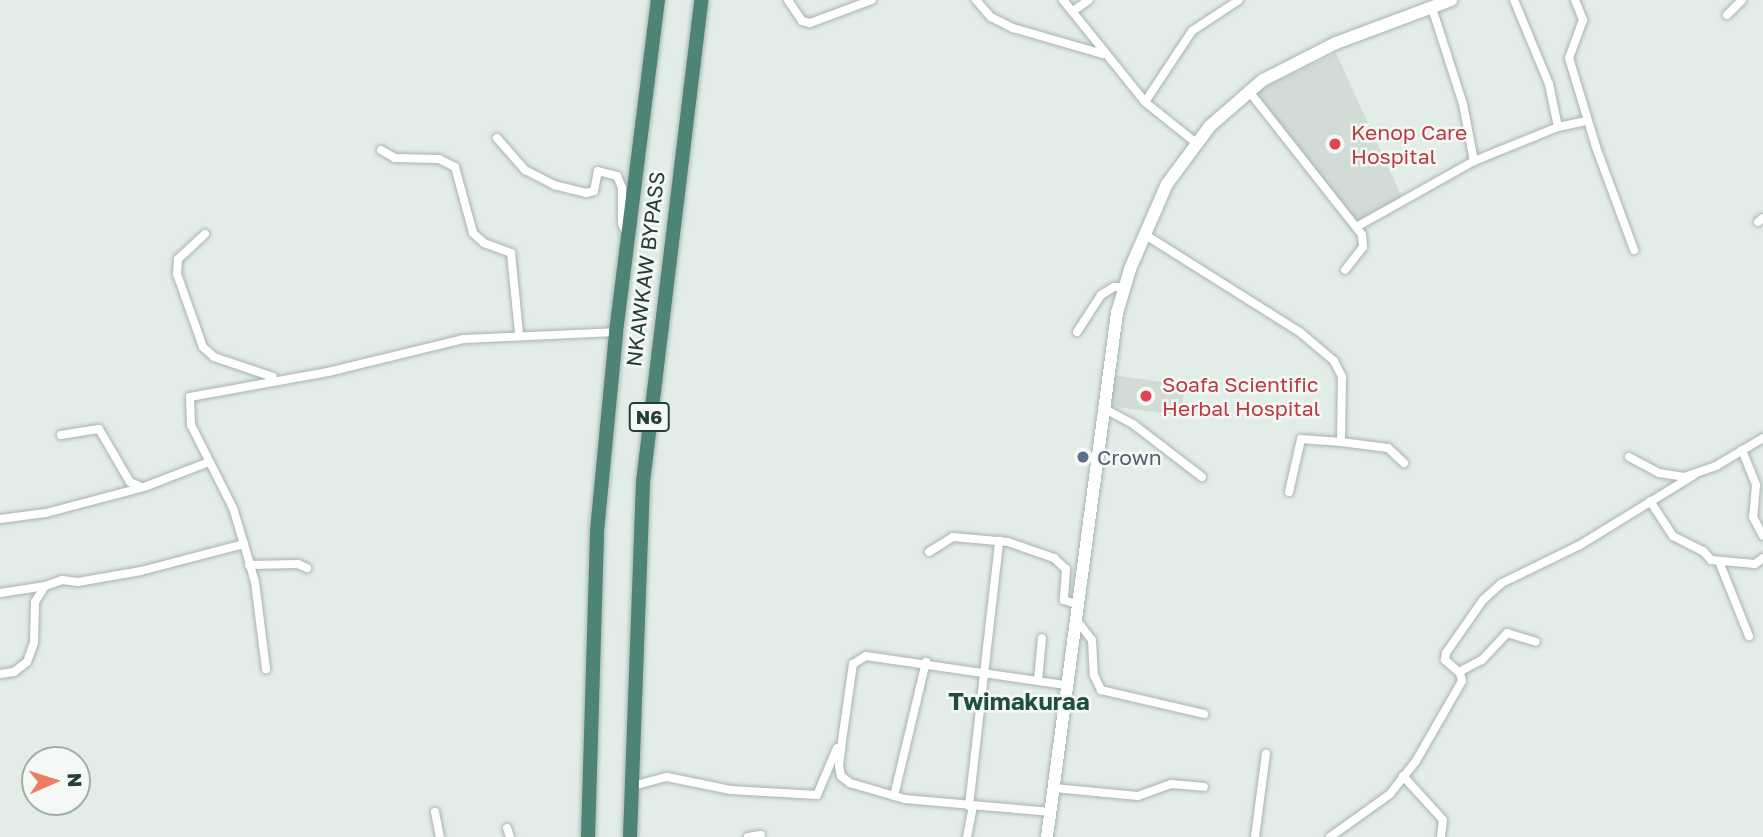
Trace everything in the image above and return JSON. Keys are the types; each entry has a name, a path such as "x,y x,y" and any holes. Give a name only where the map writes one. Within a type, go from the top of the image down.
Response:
{"highway":[{"name":"NKAWKAW BYPASS","path":"588,837 597,531 616,332 658,0"},
{"name":"NKAWKAW BYPASS","path":"630,837 629,787 643,482 701,0"}],"main road":[{"path":"1047,837 1103,408 1124,288 1144,234 1167,184 1196,143 1248,90 1311,54 1446,1"}],"street":[{"path":"788,0 806,23 872,0"},
{"path":"976,0 991,18 1004,24 1103,54"},
{"path":"1063,0 1103,54 1145,102 1196,143"},
{"path":"1073,11 1089,0"},
{"path":"1145,102 1192,31 1239,0"},
{"path":"1515,0 1549,84 1559,127"},
{"path":"1576,0 1583,20 1569,58 1587,121 1634,250"},
{"path":"1727,15 1742,0"},
{"path":"1432,8 1463,104 1474,161"},
{"path":"1248,90 1358,226 1363,247 1345,270"},
{"path":"1358,226 1474,161 1559,127 1587,121"},
{"path":"497,138 525,170 554,185 586,193 594,191 598,171 617,176 622,188 622,224 628,235"},
{"path":"381,150 395,158 439,159 455,167 473,233 484,243 511,253 519,333"},
{"path":"205,234 178,259 177,274 204,347 214,358 275,378"},
{"path":"1144,234 1301,333 1335,361 1342,377 1341,442"},
{"path":"1077,332 1101,295 1114,287 1124,288"},
{"path":"266,669 244,544 233,508 207,463 191,425 190,397 275,378 328,372 438,343 519,333 616,332"},
{"path":"1103,408 1133,424 1202,477"},
{"path":"61,435 99,429 130,482 144,487"},
{"path":"1289,492 1303,437 1388,448 1404,463"},
{"path":"1330,837 1390,794 1404,776 1460,686 1459,672 1444,660 1446,653 1471,613 1499,586 1580,545 1694,475 1763,438"},
{"path":"1742,450 1756,485 1753,517 1763,536"},
{"path":"1629,457 1667,475 1694,475"},
{"path":"0,519 46,513 144,487 207,463"},
{"path":"1650,501 1673,536 1718,563 1727,573 1730,597 1749,636"},
{"path":"929,552 950,537 999,541 1065,565 1062,595 1079,605"},
{"path":"967,837 986,672 991,578 999,541"},
{"path":"0,593 45,586 62,580 78,582 141,571 244,544"},
{"path":"1718,563 1755,564 1763,558"},
{"path":"249,565 298,564 307,568"},
{"path":"0,674 14,672 27,662 34,643 35,602 45,586"},
{"path":"1077,621 1092,640 1094,675 1101,690 1205,714"},
{"path":"1459,672 1482,660 1507,633 1536,642"},
{"path":"1038,680 1042,638"},
{"path":"1051,812 971,806 894,796 841,776 843,734 856,658 926,662 1066,685"},
{"path":"894,796 926,662"},
{"path":"629,787 667,777 731,790 817,795 843,734"},
{"path":"1255,837 1266,754"},
{"path":"1404,776 1443,820 1441,837"},
{"path":"1054,788 1138,796 1171,784 1204,788"},
{"path":"435,812 440,837"},
{"path":"748,837 761,835"}],"shaded area":[{"name":"Kenop Care Hospital","path":"1336,53 1402,197 1350,228 1255,92"},
{"name":"Soafa Scientific Herbal Hospital","path":"1113,375 1185,385 1181,416 1109,406"}],"place":[{"name":"Kenop Care Hospital","path":"1335,144"},
{"name":"Soafa Scientific Herbal Hospital","path":"1146,396"},
{"name":"Crown","path":"1083,457"}],"district":[{"name":"Twimakuraa","path":"1019,701"}]}
